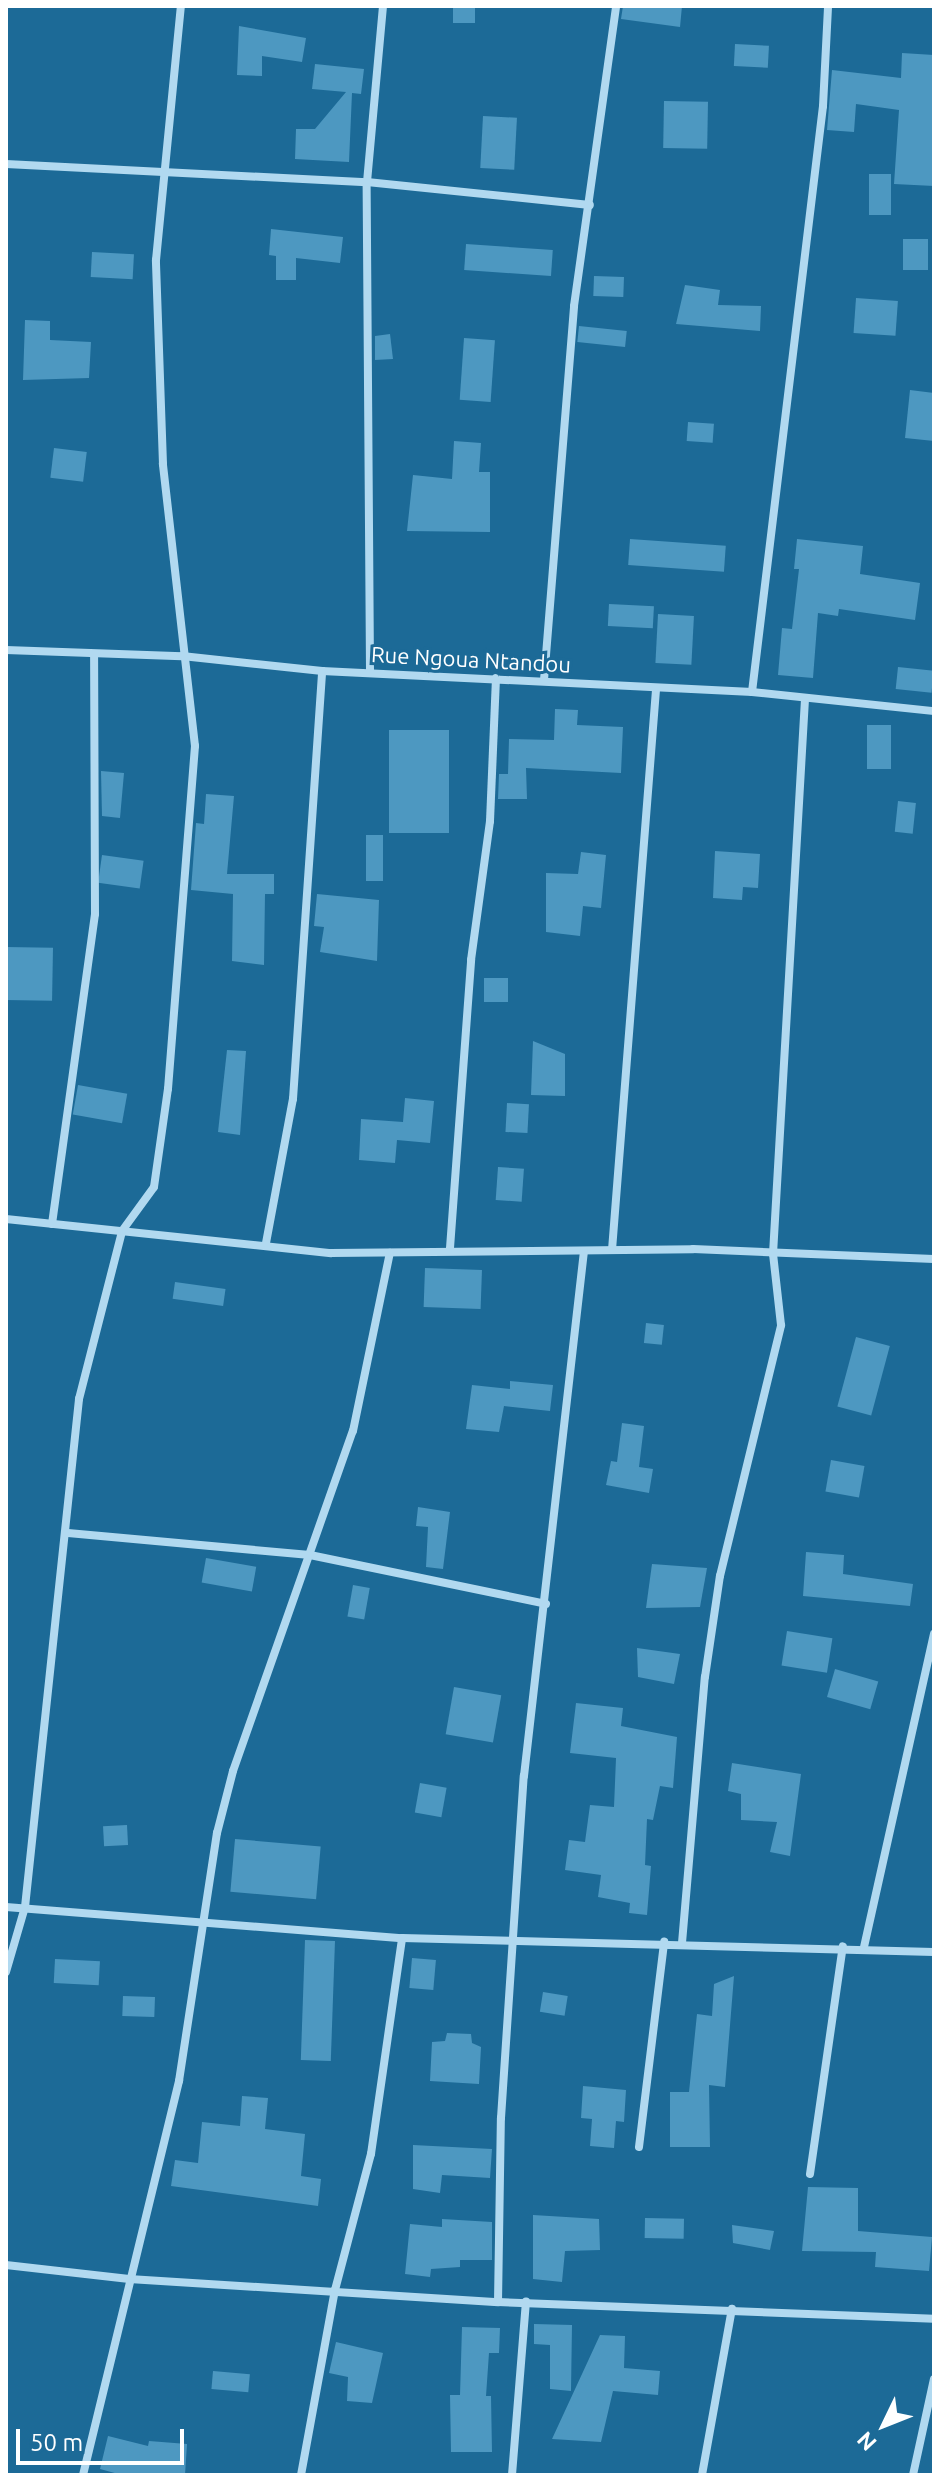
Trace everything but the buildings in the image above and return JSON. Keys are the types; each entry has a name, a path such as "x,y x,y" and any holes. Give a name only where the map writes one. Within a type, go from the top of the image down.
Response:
{"street":[{"path":"6,1972 25,1907 68,1533 79,1399 122,1231 154,1187 168,1089 195,746 182,656 156,339 158,213 168,171 181,6"},
{"path":"370,670 367,182 383,6"},
{"path":"544,680 574,306 616,6"},
{"path":"752,692 823,106 828,6"},
{"path":"6,164 367,182 590,205"},
{"name":"Rue Ngoua Ntandou","path":"6,650 182,656 322,671 370,670 656,690 752,692 934,711"},
{"path":"52,1224 95,914 94,655"},
{"path":"266,1243 293,1099 322,671"},
{"path":"450,1248 471,960 490,821 496,678"},
{"path":"612,1250 656,690"},
{"path":"682,1943 705,1677 720,1576 781,1325 773,1254 805,699"},
{"path":"6,1219 266,1243 331,1253 390,1253 450,1248 934,1259"},
{"path":"498,2302 512,1942 524,1776 584,1251"},
{"path":"83,2475 179,2081 202,1919 233,1771 353,1431 390,1253"},
{"path":"68,1533 310,1555 546,1604"},
{"path":"864,1947 934,1634"},
{"path":"6,1907 202,1919 402,1938 843,1946 934,1952"},
{"path":"301,2475 335,2290 371,2154 402,1938"},
{"path":"639,2147 664,1942"},
{"path":"810,2174 843,1946"},
{"path":"6,2265 129,2279 498,2302 934,2319"},
{"path":"512,2475 526,2302"},
{"path":"702,2475 732,2309"},
{"path":"913,2475 934,2379"}]}
